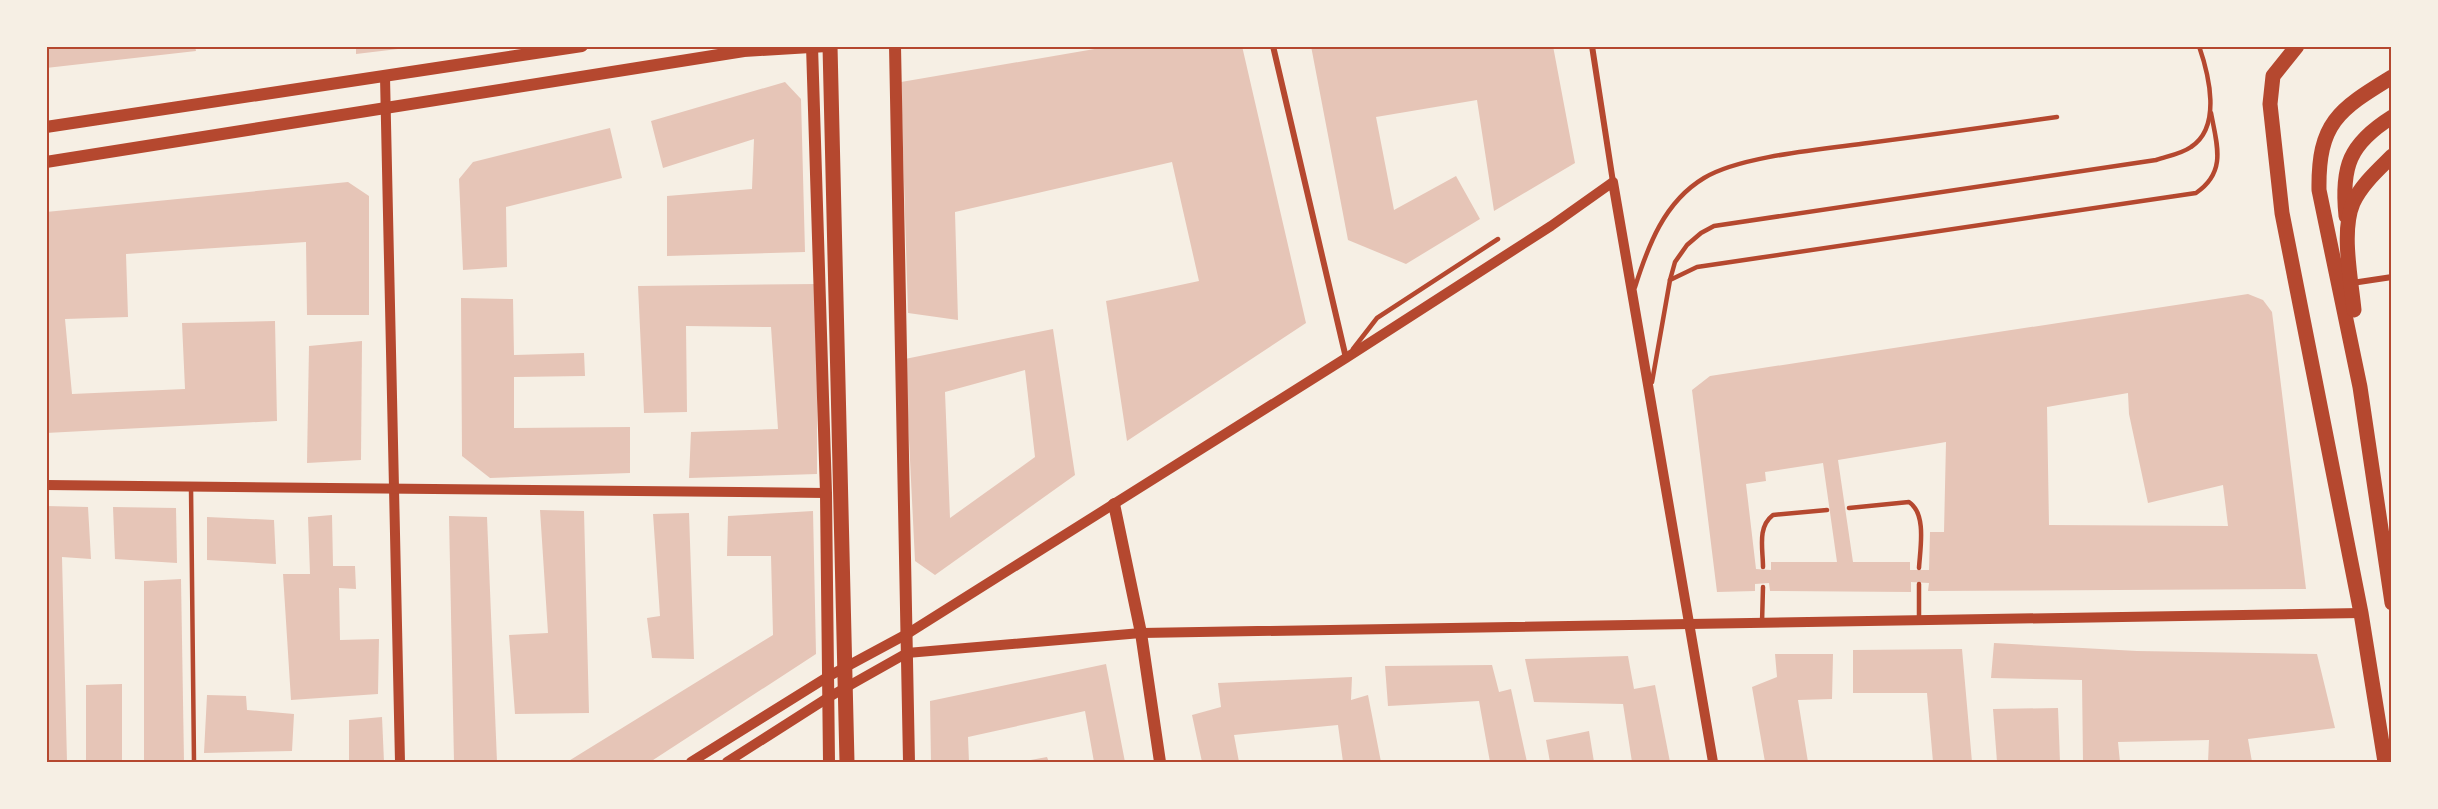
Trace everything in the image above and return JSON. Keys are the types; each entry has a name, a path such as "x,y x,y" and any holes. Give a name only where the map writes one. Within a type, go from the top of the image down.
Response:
{"main road":[{"path":"46,127 582,46"},
{"path":"46,162 744,51 828,46 847,762"},
{"path":"895,46 909,762"},
{"path":"2297,46 2273,76 2270,104 2282,213 2361,613 2385,762"},
{"path":"812,47 826,493 829,762"},
{"path":"2391,77 2353,101 2339,114 2322,142 2319,163 2319,190 2346,285 2391,603"},
{"path":"2348,240 2343,195 2344,175 2350,157 2372,130 2391,117"},
{"path":"2346,285 2348,221 2353,202 2391,156"},
{"path":"1114,504 1141,633 1160,762"}],"street":[{"path":"1273,46 1346,358"},
{"path":"1592,46 1613,182 1713,762"},
{"path":"385,77 400,762"},
{"path":"691,762 829,676 907,634 1114,504 1551,226 1613,182"},
{"path":"2346,285 2391,277"},
{"path":"46,485 826,493"},
{"path":"727,762 829,697 907,653 1141,633 2361,613"}],"lane":[{"path":"1670,280 1697,267 2196,193 2207,186 2215,174 2218,151 2204,63 2199,46"},
{"path":"1650,390 1675,262 1687,245 1714,226 2156,159 2192,147 2201,138 2208,124 2211,110"},
{"path":"1633,293 1650,243 1671,207 1692,187 1717,172 1798,153 2057,117"},
{"path":"1346,358 1377,318 1498,239"},
{"path":"191,487 194,762"},
{"path":"1849,508 1909,502 1916,507 1920,515 1919,568"},
{"path":"1763,567 1763,526 1767,519 1773,515 1827,510"},
{"path":"1919,584 1919,620"},
{"path":"1762,623 1763,587"}],"building":[{"path":"46,46 195,46 196,51 46,68"},
{"path":"356,46 398,46 398,49 356,54"},
{"path":"1112,46 1242,46 1306,323 1127,441 1106,301 1199,281 1172,162 955,212 958,320 908,313 901,82"},
{"path":"1311,46 1553,46 1575,163 1494,211 1477,100 1376,117 1394,210 1456,176 1480,219 1406,264 1348,240"},
{"path":"785,82 801,99 805,252 667,256 667,196 752,189 754,139 663,168 651,121"},
{"path":"610,128 622,178 506,207 507,267 463,270 459,179 473,162"},
{"path":"348,182 369,196 369,315 307,315 306,242 126,254 128,317 65,319 72,394 185,389 182,323 275,321 277,421 46,433 46,212"},
{"path":"817,284 817,474 689,478 691,432 778,429 771,327 686,326 687,412 644,413 638,286"},
{"path":"2248,294 2263,300 2272,312 2306,589 1928,591 1929,583 1911,582 1911,592 1770,591 1769,583 1755,584 1755,591 1717,592 1692,390 1710,376","holes":["2128,393 2129,414 2148,503 2223,485 2228,526 2049,525 2047,407","1946,442 1944,532 1930,532 1929,570 1910,570 1910,562 1853,562 1838,460","1823,463 1837,562 1771,562 1771,570 1756,569 1746,484 1766,481 1765,472"]},
{"path":"461,298 513,299 514,355 584,353 585,376 514,377 514,428 630,427 630,473 490,478 462,456"},
{"path":"1053,329 1075,475 935,575 915,561 905,359","holes":["1025,370 1035,457 950,518 945,392"]},
{"path":"362,341 361,460 307,463 309,346"},
{"path":"46,506 88,507 91,559 62,557 67,762 46,762"},
{"path":"113,507 176,508 177,563 115,559"},
{"path":"540,510 584,511 589,713 515,714 509,635 548,633"},
{"path":"813,511 816,654 650,762 567,762 773,635 771,556 727,556 728,516"},
{"path":"689,513 694,659 652,658 647,618 660,616 653,514"},
{"path":"332,515 333,566 355,566 356,589 339,588 340,640 379,639 378,694 291,700 283,574 310,574 308,517"},
{"path":"449,516 487,517 497,762 454,762"},
{"path":"207,517 274,520 276,564 207,560"},
{"path":"181,579 184,762 144,762 144,581"},
{"path":"1994,643 2137,651 2317,654 2335,728 2248,739 2252,762 2208,762 2209,740 2118,742 2120,762 2083,762 2082,680 1991,678"},
{"path":"1962,649 1972,762 1933,762 1927,693 1853,693 1853,650"},
{"path":"1775,654 1833,654 1832,699 1798,700 1808,762 1765,762 1752,687 1777,677"},
{"path":"1628,656 1634,689 1655,685 1670,762 1632,762 1623,704 1534,702 1525,659"},
{"path":"1106,664 1125,762 1094,762 1085,711 968,737 969,762 931,762 930,701"},
{"path":"1492,665 1499,692 1511,689 1527,762 1490,762 1479,701 1388,706 1385,666"},
{"path":"1352,677 1351,700 1368,695 1381,762 1343,762 1338,725 1234,735 1239,762 1202,762 1192,715 1221,707 1218,683"},
{"path":"122,684 122,762 86,762 86,685"},
{"path":"207,695 246,696 247,710 294,714 292,751 204,753"},
{"path":"2058,708 2060,762 1997,762 1993,709"},
{"path":"382,717 384,762 349,762 349,720"},
{"path":"1589,731 1594,762 1550,762 1546,740"},
{"path":"1047,757 1049,762 1025,762 1025,761"}]}
